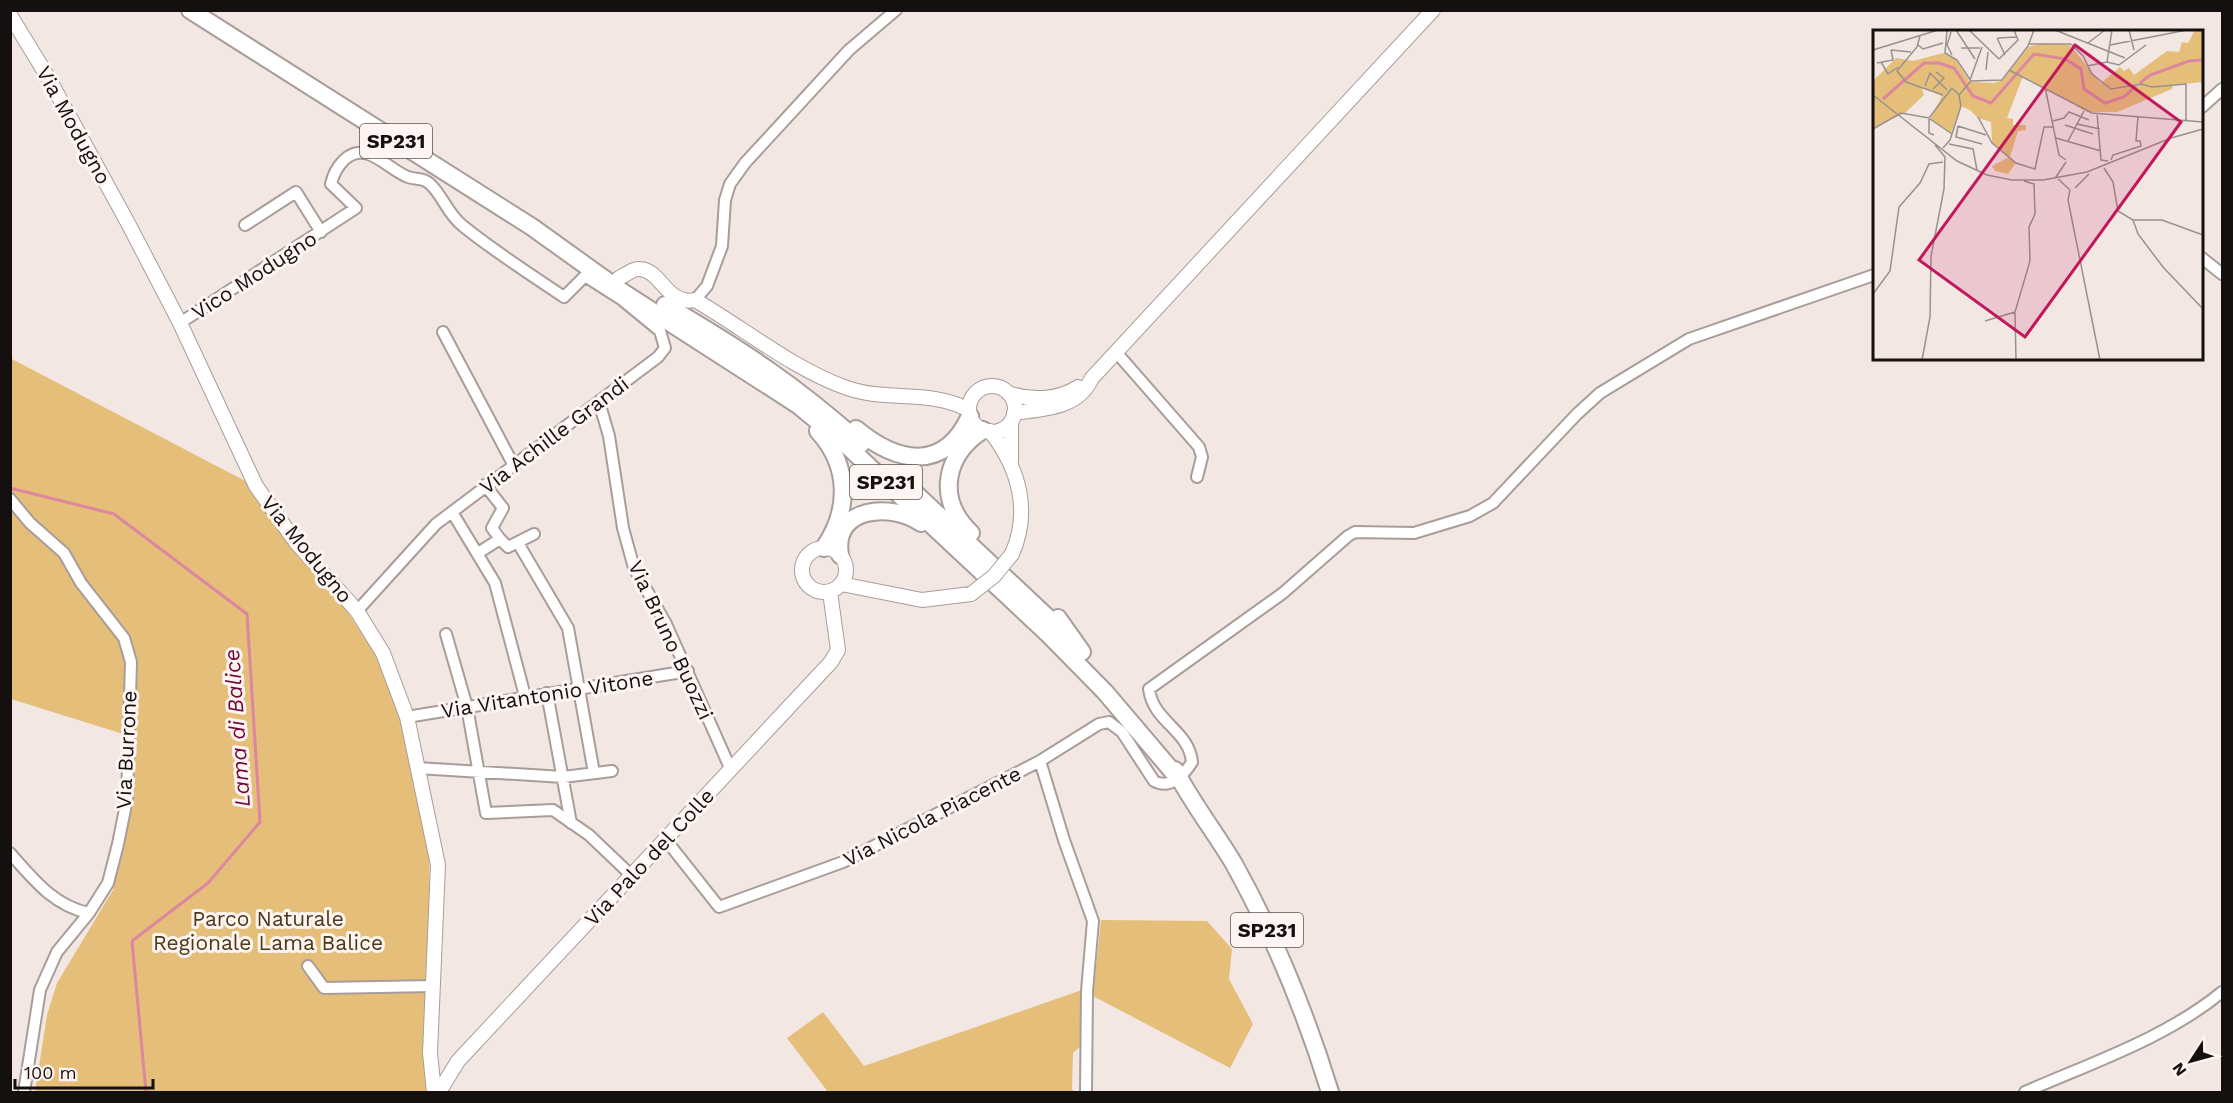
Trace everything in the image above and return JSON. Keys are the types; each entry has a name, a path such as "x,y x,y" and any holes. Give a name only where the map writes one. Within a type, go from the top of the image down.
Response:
{"main road":[{"name":"SP231","path":"190,10 532,227 741,349 815,402 961,536 1082,652 1149,732 1234,864 1306,1019 1330,1092"},
{"name":"SP231","path":"532,227 638,301 783,394 827,429 1048,634 1105,692 1179,779"},
{"path":"676,312 734,339 764,358 820,398 869,439 893,454 921,457 934,454 958,437 969,413"},
{"path":"694,336 818,431 832,449 840,468 843,502 837,528 824,548"},
{"path":"986,431 962,447 952,464 949,477 953,505 968,530 1050,608 1082,652"},
{"path":"840,555 839,542 843,530 860,515 874,510 910,515 1048,634"}],"street":[{"path":"619,278 640,268 652,275 671,294 689,302 695,300 707,286 722,246 725,200 730,184 745,163 849,50 896,10"},
{"path":"695,300 792,361 846,387 884,396 936,397 975,393 988,386 995,386 1008,393 1030,397 1055,397 1092,378 1434,10"},
{"name":"Via Modugno","path":"10,15 49,79 180,323 256,486 272,512 357,611 383,653 406,717 438,865 433,986 434,1092"},
{"path":"2203,106 2223,89"},
{"name":"Vico Modugno","path":"180,323 356,208 332,184 333,176 349,155 359,151 369,153 410,178 419,178 428,182 437,191 445,209 460,225 564,297 576,284"},
{"path":"245,225 296,192 324,230"},
{"path":"2203,259 2223,274"},
{"name":"Via Achille Grandi","path":"357,611 436,524 598,402 665,348 660,331 621,299 585,276 576,284"},
{"path":"1041,761 1099,724 1109,722 1122,732 1154,782 1162,784 1179,779 1192,762 1191,748 1150,703 1149,689 1283,593 1348,536 1354,532 1414,533 1470,516 1493,503 1600,393 1689,339 1873,276"},
{"path":"621,299 638,301"},
{"path":"443,333 513,464"},
{"path":"1116,352 1199,447 1202,457 1197,477"},
{"path":"986,431 1002,429 1012,417 1065,404 1089,386 1092,378"},
{"path":"969,413 975,393"},
{"path":"835,586 844,560 840,555 824,548 810,552 802,565 803,580 814,591 835,586 922,600 970,594 994,576 1012,554 1021,528 1023,512 1011,464 1013,402 1008,393"},
{"path":"936,397 969,413 1011,464"},
{"name":"Via Bruno Buozzi","path":"598,402 609,436 623,528 634,568 666,624 731,770"},
{"path":"485,485 503,508 492,528 500,539 508,547 534,534"},
{"name":"Via Burrone","path":"10,499 30,523 64,553 81,583 124,638 131,662 127,799 108,883 89,913 57,952 40,990 24,1092"},
{"path":"452,512 495,583 525,696"},
{"path":"478,553 500,539"},
{"path":"518,543 568,628 581,687 594,773"},
{"name":"Via Palo del Colle","path":"439,1092 458,1061 831,662 838,651 832,615 835,586"},
{"path":"446,634 467,707 486,813 553,810 589,835 632,876"},
{"name":"Via Vitantonio Vitone","path":"406,717 688,671"},
{"path":"547,693 571,823"},
{"name":"Via Nicola Piacente","path":"666,840 719,907 843,862 1041,761 1064,840 1093,921 1087,991 1086,1092"},
{"path":"417,768 563,777 612,771"},
{"path":"10,853 34,880 60,903 89,913"},
{"path":"308,966 324,988 433,986"},
{"path":"2025,1092 2146,1038 2223,992"},
{"path":"432,1066 442,1073 448,1072 458,1061"}],"green space":[{"name":"Parco Naturale Regionale Lama Balice","path":"10,358 251,484 343,605 398,689 429,830 431,1092 35,1092 47,1015 57,983 113,890 134,784 136,738 11,699"},
{"path":"1101,920 1207,921 1232,949 1229,979 1253,1024 1230,1068 1093,996"},
{"path":"1082,990 1081,1046 1073,1053 1072,1089 1074,1092 828,1092 787,1038 823,1012 864,1066"}],"waterway":[{"name":"Lama di Balice","path":"10,488 114,514 247,614 260,822 208,883 132,941 146,1092"}]}
